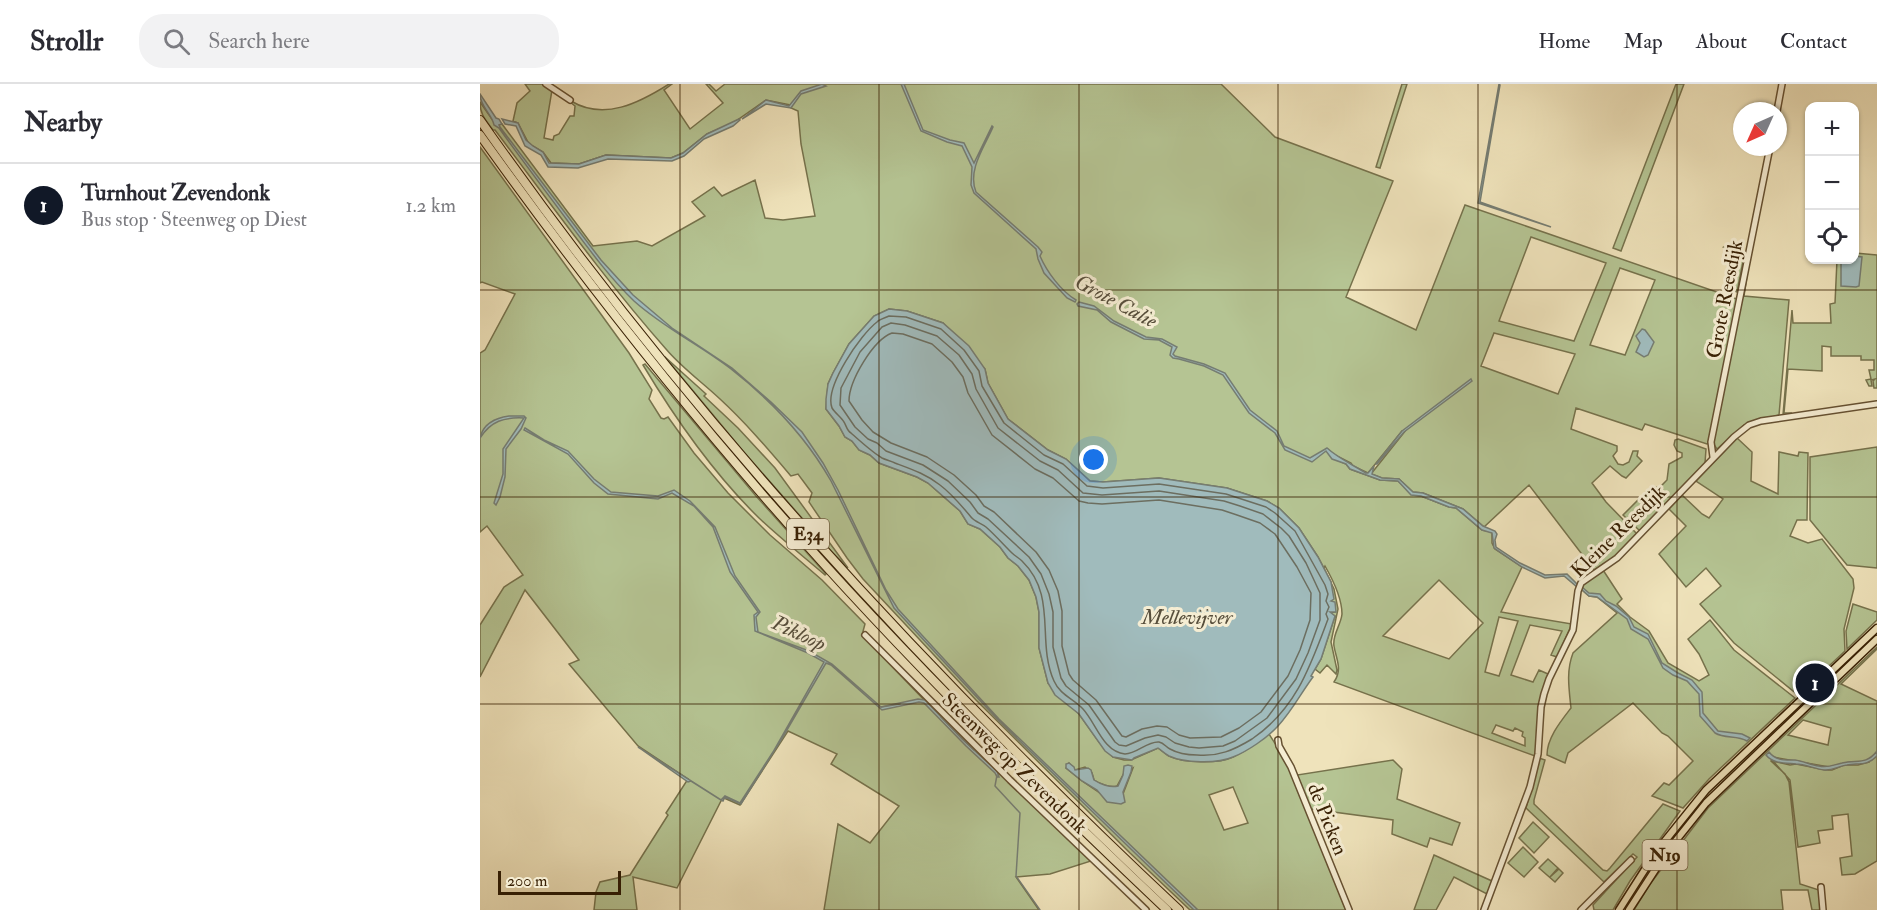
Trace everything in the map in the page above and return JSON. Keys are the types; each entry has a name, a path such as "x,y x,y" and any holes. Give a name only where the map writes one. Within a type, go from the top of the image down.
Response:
{"highway":[{"name":"E34","path":"480,120 513,168 613,300 736,452 804,529 967,703 1179,910"},
{"name":"E34","path":"480,135 608,307 700,421 797,535 967,714 1167,910"}],"main road":[{"name":"N19","path":"1619,910 1656,852 1706,790 1877,628"},
{"name":"N19","path":"1629,910 1661,860 1693,817 1877,639"},
{"path":"1801,700 1806,706"}],"street":[{"path":"546,84 570,100"},
{"path":"1779,102 1782,84"},
{"name":"Grote Reesdijk","path":"1713,457 1711,442 1768,156"},
{"name":"Kleine Reesdijk","path":"1484,910 1530,787 1538,754 1544,694 1573,630 1580,586 1586,579 1617,558 1713,457 1745,427 1774,419 1877,404"},
{"name":"Steenweg op Zevendonk","path":"865,635 1010,780 1146,910"},
{"name":"de Picken","path":"1278,740 1349,910"},
{"path":"1582,910 1631,860"},
{"path":"1821,887 1823,910"}],"green space":[{"path":"525,84 543,84 552,90 544,138 553,140 570,116 574,116 575,106 571,101 583,107 596,109 621,107 634,103 669,84 672,84 664,90 690,129 723,103 706,84 716,91 725,84 1221,84 1275,137 1393,181 1346,297 1416,330 1465,205 1737,299 1709,443 1645,424 1642,430 1576,408 1571,429 1617,446 1617,451 1613,456 1618,464 1623,465 1629,462 1633,451 1638,451 1637,456 1642,461 1626,478 1610,466 1592,483 1606,502 1637,534 1613,558 1594,570 1529,485 1484,527 1463,509 1423,493 1413,492 1399,479 1382,478 1371,474 1406,430 1402,431 1368,473 1328,449 1335,459 1346,464 1350,469 1380,480 1398,481 1413,495 1456,508 1482,530 1492,532 1492,543 1495,549 1522,567 1501,612 1572,624 1557,657 1551,655 1562,631 1530,625 1511,675 1533,682 1539,670 1548,674 1540,702 1535,756 1334,682 1338,673 1338,664 1334,642 1342,614 1339,595 1325,566 1327,574 1299,528 1279,508 1267,501 1227,488 1159,478 1090,481 1066,459 1048,450 1008,419 988,383 985,369 943,323 907,311 889,309 874,316 849,344 828,384 826,409 845,437 852,441 859,450 870,455 879,463 928,483 960,511 968,524 980,529 1018,566 1029,580 1036,597 1039,612 1039,648 1048,683 1079,714 1113,757 1131,760 1158,748 1169,756 1183,760 1219,761 1238,755 1269,734 1287,762 1346,910 1190,910 976,700 863,579 809,502 812,493 798,474 791,476 739,417 679,362 643,323 493,130 482,114 480,102 494,122 502,124 593,246 637,241 652,246 705,216 692,202 714,187 722,196 755,180 765,218 783,220 815,216 801,144 798,111 790,105 766,100 733,123 707,134 683,153 671,158 606,155 579,164 551,163 543,152 529,144 518,123 513,121 517,103 530,91","holes":["1531,237 1606,263 1574,341 1499,321","1620,268 1655,280 1625,355 1590,345","1494,333 1575,354 1558,394 1481,366","1439,580 1483,623 1449,659 1383,636","1499,617 1518,621 1499,676 1485,672","1496,725 1513,731 1515,728 1523,732 1525,746 1492,733","1069,763 1075,770 1085,767 1092,773 1094,780 1111,786 1117,786 1124,773 1133,768 1123,794 1100,793 1066,768","1233,787 1248,823 1224,830 1209,795"]},
{"path":"1402,84 1407,84 1380,168 1376,167"},
{"path":"1676,84 1684,84 1621,251 1613,248"},
{"path":"480,126 628,323 744,466 819,551 890,626 1071,811 1069,812 1026,770 900,640 777,507 738,462 586,272 498,155 480,130"},
{"path":"480,147 629,353 652,390 649,399 661,418 668,417 694,453 728,493 770,535 822,580 865,624 862,635 927,703 1091,861 1050,874 1016,877 1039,910 824,910 838,824 870,843 899,806 831,764 837,754 788,731 740,805 724,798 721,801 677,888 633,877 637,910 594,910 596,892 600,882 630,875 688,779 638,746 569,664 579,660 525,590 480,677 480,625 504,587 523,575 487,526 480,532 480,353 485,350 515,294 480,283"},
{"path":"1726,246 1745,252 1737,292 1729,289 1738,254 1728,251 1729,248 1724,247"},
{"path":"1859,253 1877,255 1877,388 1874,388 1875,379 1871,380 1872,386 1869,386 1866,380 1871,379 1869,370 1874,370 1874,360 1861,360 1861,356 1831,356 1831,347 1822,346 1822,371 1788,369 1784,413 1791,413 1783,415 1792,310 1793,323 1831,323 1830,304 1835,303 1837,264 1859,264"},
{"path":"1747,276 1744,296 1789,300 1779,415 1744,425 1717,449 1712,442"},
{"path":"665,357 706,394 704,396 775,468 848,568 743,451"},
{"path":"645,364 825,575 759,518 726,483 682,426 643,365"},
{"path":"1737,438 1752,452 1751,481 1778,494 1779,452 1798,456 1799,452 1808,453 1807,520 1797,520 1790,536 1808,543 1822,539 1853,579 1854,588 1844,629 1845,651 1798,695 1734,643 1700,604 1721,586 1706,568 1686,587 1659,554 1686,526 1669,509 1682,495 1709,518 1723,499 1696,481"},
{"path":"1675,440 1706,449 1705,463 1640,531 1623,515 1648,490 1661,486 1667,480 1669,464 1682,457 1682,453 1677,451 1674,445"},
{"path":"1877,447 1877,568 1847,565 1810,520 1810,457"},
{"path":"1603,570 1622,599 1617,604 1649,631 1668,663 1699,681 1709,675 1699,654 1688,639 1710,620 1734,650 1795,698 1709,779 1683,808 1652,796 1664,783 1669,785 1693,761 1633,703 1568,753 1565,763 1547,755 1552,736 1571,708 1569,673 1573,653 1617,613 1597,597 1589,596 1581,589 1583,584"},
{"path":"1331,583 1338,609 1331,642 1336,674 1327,665 1320,673 1315,669 1321,659 1335,616 1330,613 1335,612 1330,600"},
{"path":"1853,604 1877,612 1877,620 1847,649 1846,631"},
{"path":"1877,647 1841,684 1877,701 1877,861 1855,874 1842,875 1840,858 1852,856 1848,814 1832,816 1833,829 1818,831 1820,843 1798,847 1790,780 1785,775 1789,782 1800,884 1819,890 1822,910 1812,910 1808,890 1781,890 1783,910 1634,910 1650,884 1708,808","holes":["1803,720 1831,728 1828,745 1788,735","1773,757 1829,767 1850,762 1859,763 1868,760 1869,762 1826,770 1773,761 1783,772 1771,761"]},
{"path":"1539,758 1545,760 1534,804 1603,870 1607,871 1610,868 1663,804 1680,811 1630,881 1613,910 1594,910 1593,905 1637,857 1633,854 1604,882 1526,808"},
{"path":"1393,760 1402,769 1397,799 1460,823 1452,845 1430,838 1427,847 1392,834 1393,820 1311,809 1297,775"},
{"path":"1533,822 1549,837 1534,853 1519,838"},
{"path":"1523,847 1538,862 1524,877 1508,863"},
{"path":"1434,855 1492,881 1487,894 1454,877 1436,910 1414,910"},
{"path":"1548,859 1558,868 1550,877 1559,869 1563,873 1555,882 1539,868"}],"water":[{"path":"822,84 826,86 801,94 791,108 766,104 742,119 766,100 789,106 801,91"},
{"path":"901,84 904,84 923,130 964,143 974,163 993,127 975,167 976,192 1038,247 1042,252 1040,256 1046,268 1065,292 1076,300 1075,302 1067,298 1044,273 1036,249 974,193 971,185 972,167 962,146 921,131"},
{"path":"1499,84 1480,202 1551,227 1478,203"},
{"path":"480,94 499,119 502,124 499,125 500,127 601,260 633,295 672,328 732,368 802,432 838,490 886,590 898,609 999,719 1198,910 1194,910 998,720 894,608 831,481 811,449 787,420 746,381 719,360 657,320 625,292 591,252 499,128 494,125 482,103"},
{"path":"502,119 518,123 526,140 543,152 549,163 579,164 606,155 671,158 683,153 707,134 740,120 733,126 704,139 684,156 672,161 608,159 578,168 548,167 541,155 525,146 516,126 505,124"},
{"path":"1859,257 1862,257 1859,286 1841,286 1841,264 1859,264"},
{"path":"1079,302 1094,306 1114,321 1146,337 1162,339 1177,347 1173,354 1175,356 1225,373 1250,410 1277,431 1284,446 1310,458 1327,448 1366,473 1374,466 1372,474 1382,478 1399,479 1413,492 1423,493 1463,509 1483,526 1495,531 1497,534 1496,547 1520,563 1545,575 1567,574 1578,585 1577,587 1564,576 1545,578 1522,567 1494,548 1492,533 1482,530 1456,508 1421,496 1411,495 1398,481 1380,480 1350,469 1346,464 1332,459 1326,451 1312,462 1285,450 1275,433 1249,413 1223,375 1204,366 1173,358 1170,355 1172,347 1159,340 1144,339 1111,322 1097,310 1078,306"},
{"name":"Mellevijver","path":"889,309 907,311 943,323 969,346 985,369 988,383 1008,419 1048,450 1066,459 1090,481 1159,478 1227,488 1267,501 1279,508 1299,528 1331,582 1334,599 1331,601 1335,602 1336,612 1330,612 1335,616 1321,659 1311,676 1313,677 1274,731 1245,751 1218,761 1183,760 1169,756 1158,748 1132,760 1113,757 1105,751 1079,714 1055,695 1048,683 1039,648 1039,612 1036,597 1029,580 1018,566 980,529 968,524 960,511 928,483 879,463 870,455 859,450 852,441 845,437 826,409 828,384 849,344 874,316"},
{"path":"1642,329 1654,342 1648,355 1644,357 1636,352 1640,343 1636,336"},
{"path":"1471,379 1472,381 1404,432 1376,464 1402,431"},
{"path":"509,416 526,418 506,449 505,477 496,505 494,503 503,474 503,449 524,418 499,421 484,432 480,438 490,422"},
{"path":"525,428 568,451 594,479 611,492 658,496 674,490 690,501 715,527 735,576 760,612 756,617 758,632 809,651 832,664 881,707 918,699 925,700 997,771 999,777 924,703 919,702 882,710 826,663 784,735 741,804 725,797 723,801 721,800 725,796 740,803 773,752 824,662 755,631 754,615 758,612 730,572 713,527 694,506 672,493 658,499 608,494 594,483 568,454 524,430"},
{"path":"1582,587 1589,593 1600,594 1606,601 1616,606 1629,617 1634,627 1648,634 1662,663 1692,680 1702,692 1703,713 1718,731 1742,734 1750,738 1747,741 1715,733 1700,716 1699,694 1687,681 1663,668 1648,639 1631,629 1627,619 1597,597 1589,596 1581,589"},
{"path":"638,747 721,800 691,781 688,782"},
{"path":"1877,751 1877,756 1867,763 1824,770 1776,762 1766,755 1769,752 1781,759 1825,767 1869,759"},
{"path":"1069,763 1075,770 1088,768 1094,780 1112,786 1118,786 1124,766 1132,766 1123,792 1125,802 1121,804 1107,802 1097,790 1066,768 1066,764"}],"waterway":[{"name":"Pikloop","path":"881,707 900,704"},
{"name":"Pikloop","path":"941,717 974,750"},
{"name":"Pikloop","path":"997,775 995,786 1020,813 1016,876 1040,910"}],"place":[{"name":"Turnhout Zevendonk","path":"1815,683"}],"water label":[{"name":"Grote Calie","path":"1116,301"}]}
